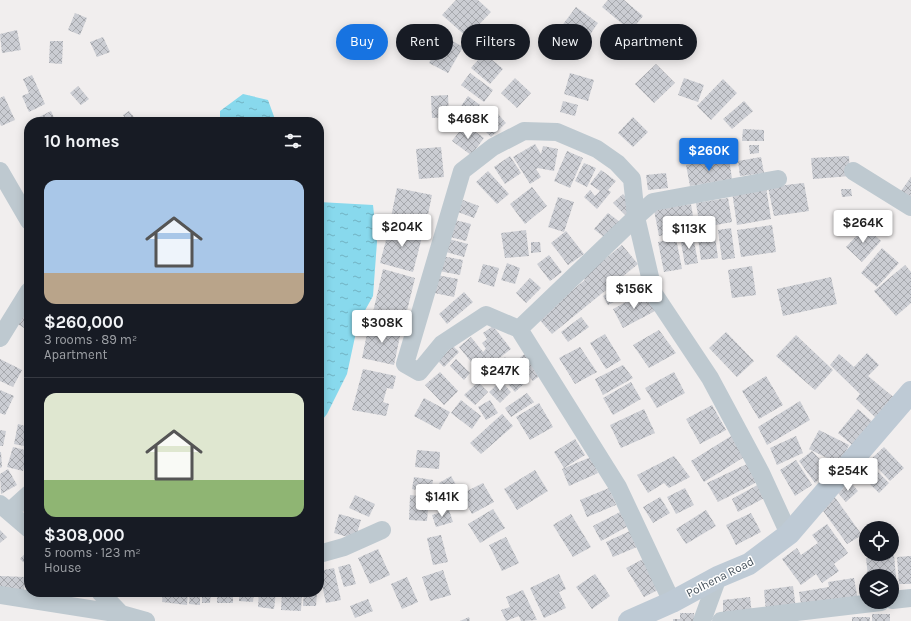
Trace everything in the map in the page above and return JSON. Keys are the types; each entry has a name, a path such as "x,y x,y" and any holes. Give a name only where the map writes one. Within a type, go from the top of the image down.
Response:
{"street":[{"path":"672,602 618,486 519,329 486,315 442,344 419,372 405,364 462,171 493,146 524,131 557,132 597,150 617,163 632,179 636,217 654,294 710,378 761,473 789,534"},
{"path":"0,171 24,212"},
{"path":"853,171 911,207"},
{"path":"519,329 636,217 654,202 778,180"},
{"path":"0,338 24,299"},
{"name":"Polhena Road","path":"629,621 672,602 718,577 749,564 789,534 911,392"},
{"path":"24,497 4,508 24,525"},
{"path":"324,553 344,547 382,530"},
{"path":"702,621 718,577"},
{"path":"0,595 121,614 146,621"},
{"path":"105,597 121,614"},
{"path":"899,599 911,598"},
{"path":"721,621 859,605"}],"water":[{"path":"243,94 268,100 274,117 220,117 220,111"},
{"path":"324,202 373,205 377,242 373,296 358,323 347,374 324,418"}],"building":[{"path":"456,0 478,0 491,12 479,24 461,24 461,32 442,15"},
{"path":"608,0 624,0 643,16 637,24 623,24 602,7"},
{"path":"576,7 598,23 592,32 592,24 563,24"},
{"path":"75,13 87,18 80,35 68,30"},
{"path":"17,30 21,50 2,53 0,34"},
{"path":"103,37 110,52 97,57 90,42"},
{"path":"50,41 63,41 62,64 49,63"},
{"path":"453,41 461,46 461,50 448,73 429,63 431,60 453,60"},
{"path":"478,60 492,60 503,69 490,84 471,68"},
{"path":"656,64 675,83 654,103 635,84"},
{"path":"470,73 493,90 484,102 461,85"},
{"path":"570,73 594,80 588,101 564,94"},
{"path":"32,75 45,104 29,112 22,96 29,93 23,79"},
{"path":"515,78 531,93 517,108 501,93"},
{"path":"684,78 704,85 698,102 678,95"},
{"path":"723,79 737,93 711,120 697,106"},
{"path":"78,86 89,99 81,105 70,93"},
{"path":"448,95 449,117 432,118 431,96"},
{"path":"4,96 15,120 1,126 0,98"},
{"path":"468,96 480,105 467,123 455,115"},
{"path":"563,101 578,105 575,116 560,112"},
{"path":"744,101 753,111 732,129 723,119"},
{"path":"51,111 54,117 39,117"},
{"path":"129,111 134,117 124,117 123,115"},
{"path":"496,112 506,123 491,137 481,127"},
{"path":"633,117 648,132 633,147 618,133"},
{"path":"465,124 484,138 471,155 452,141"},
{"path":"743,129 764,130 764,141 742,141"},
{"path":"535,144 541,154 543,146 558,149 554,171 538,168 536,169 541,177 530,184 513,157"},
{"path":"749,145 759,145 759,153 750,154"},
{"path":"441,147 444,177 419,179 416,149"},
{"path":"567,151 583,158 570,188 554,181"},
{"path":"510,156 521,173 505,184 494,167"},
{"path":"849,156 850,176 813,179 811,158"},
{"path":"761,157 764,173 740,176 738,161"},
{"path":"729,158 732,179 690,186 686,165"},
{"path":"584,163 596,168 587,187 575,181"},
{"path":"601,170 616,181 608,190 611,192 597,209 584,197 590,190 595,196 600,191 590,184"},
{"path":"488,171 509,194 497,204 476,182"},
{"path":"666,173 668,188 648,190 646,175"},
{"path":"911,177 911,198 901,191"},
{"path":"804,183 809,211 774,216 768,187"},
{"path":"532,187 547,206 525,224 510,204"},
{"path":"766,187 771,219 737,225 732,192"},
{"path":"397,188 432,195 425,229 390,222"},
{"path":"841,189 851,189 852,196 842,197"},
{"path":"623,194 634,206 625,215 613,203"},
{"path":"558,197 574,202 564,232 548,227"},
{"path":"728,198 732,222 700,228 696,203"},
{"path":"463,200 479,206 474,218 458,212"},
{"path":"691,204 695,229 659,236 654,210"},
{"path":"608,213 620,222 606,239 594,229"},
{"path":"455,220 471,224 466,241 450,237"},
{"path":"390,225 423,233 413,272 380,263"},
{"path":"772,225 776,252 741,257 737,230"},
{"path":"865,227 881,241 862,262 846,247"},
{"path":"731,228 735,258 722,260 718,230"},
{"path":"526,230 529,256 505,258 501,233"},
{"path":"566,231 584,254 568,265 551,243"},
{"path":"693,235 698,263 685,265 680,237"},
{"path":"715,236 718,258 701,260 698,238"},
{"path":"676,238 682,269 664,272 658,242"},
{"path":"449,239 468,244 464,257 446,252"},
{"path":"531,242 540,242 541,252 531,253"},
{"path":"622,245 638,264 552,334 538,318 585,280 583,277"},
{"path":"882,248 899,263 877,287 861,273"},
{"path":"549,255 562,272 550,281 537,264"},
{"path":"442,256 463,260 460,275 439,271"},
{"path":"507,263 520,268 515,284 501,280"},
{"path":"483,264 499,268 494,287 478,282"},
{"path":"905,265 911,272 911,303 896,316 874,291"},
{"path":"752,266 756,295 732,298 728,270"},
{"path":"383,269 415,278 403,327 371,321"},
{"path":"437,275 458,279 454,297 434,293"},
{"path":"831,277 837,304 783,316 777,289"},
{"path":"530,278 541,288 526,303 516,293"},
{"path":"616,289 622,298 608,305 603,296"},
{"path":"464,292 473,302 447,324 439,314"},
{"path":"645,292 655,311 623,328 613,309"},
{"path":"24,311 24,328 16,323"},
{"path":"581,317 589,327 568,342 561,332"},
{"path":"369,324 401,331 394,365 362,358"},
{"path":"493,326 511,349 480,373 459,347 471,337 483,352 486,349 482,343 487,339 483,333"},
{"path":"659,330 676,353 649,368 633,345"},
{"path":"726,332 754,361 737,377 709,348"},
{"path":"605,334 621,360 606,369 590,343"},
{"path":"796,335 833,370 815,390 776,356"},
{"path":"453,346 459,352 444,367 438,361"},
{"path":"580,347 597,372 575,384 559,358"},
{"path":"527,352 543,373 533,381 516,361"},
{"path":"867,353 879,365 868,376 897,400 879,421 856,399 860,394 830,365 839,354 854,367"},
{"path":"505,357 527,381 515,392 494,367"},
{"path":"0,359 22,370 13,387 0,381"},
{"path":"456,359 470,373 464,380 450,366"},
{"path":"623,365 633,378 603,395 595,379"},
{"path":"363,369 396,376 393,389 387,388 383,402 389,404 386,416 352,410"},
{"path":"440,372 458,391 444,405 425,385"},
{"path":"674,372 685,393 657,408 645,388"},
{"path":"766,376 783,405 759,419 742,391"},
{"path":"501,381 511,392 500,403 489,392"},
{"path":"478,382 488,392 475,405 464,395"},
{"path":"631,382 641,399 613,415 603,398"},
{"path":"0,390 14,396 5,415 0,413"},
{"path":"527,393 534,402 511,417 505,408"},
{"path":"424,398 450,412 440,430 414,416"},
{"path":"461,400 481,416 472,429 451,413"},
{"path":"490,400 498,413 486,420 478,407"},
{"path":"800,401 810,420 767,445 758,427"},
{"path":"539,403 553,427 530,440 516,417"},
{"path":"712,405 726,430 700,444 686,419"},
{"path":"644,409 655,433 621,448 610,425"},
{"path":"858,409 876,425 856,448 838,433"},
{"path":"502,414 513,426 481,454 470,443"},
{"path":"18,424 24,426 24,446 14,444"},
{"path":"0,430 6,431 3,446 0,446"},
{"path":"819,430 849,445 839,464 809,449"},
{"path":"736,433 749,454 704,482 691,461"},
{"path":"796,436 803,453 777,465 770,448"},
{"path":"575,439 585,455 564,468 554,452"},
{"path":"13,447 24,450 23,471 7,467"},
{"path":"884,447 904,468 890,481 870,460"},
{"path":"417,450 440,452 439,469 415,467"},
{"path":"812,451 830,470 815,483 799,461"},
{"path":"0,452 2,467 0,468"},
{"path":"674,456 690,477 669,488 664,483 648,493 637,475"},
{"path":"591,457 598,473 569,486 562,469"},
{"path":"796,460 812,485 795,496 780,470"},
{"path":"749,463 759,481 718,502 707,483"},
{"path":"861,465 870,475 861,483 852,473"},
{"path":"8,469 17,485 1,494 0,474"},
{"path":"535,470 548,491 517,510 504,489"},
{"path":"877,471 889,483 879,493 867,481"},
{"path":"451,476 459,490 447,497 439,483"},
{"path":"414,477 433,480 431,493 412,489"},
{"path":"850,482 858,491 846,502 838,493"},
{"path":"483,483 494,502 472,514 461,494"},
{"path":"761,483 768,496 738,512 732,499"},
{"path":"609,488 616,505 587,517 580,500"},
{"path":"685,488 694,505 676,514 667,497"},
{"path":"355,495 375,504 369,517 349,508"},
{"path":"410,495 429,497 427,521 409,520"},
{"path":"834,496 859,531 859,537 847,544 821,508"},
{"path":"660,497 670,513 653,523 643,507"},
{"path":"24,502 24,512 19,506"},
{"path":"493,509 505,528 480,543 468,524"},
{"path":"449,510 453,522 436,527 432,515"},
{"path":"624,510 632,524 601,541 593,526"},
{"path":"706,510 716,526 686,544 676,529"},
{"path":"751,513 761,532 736,545 726,525"},
{"path":"339,514 361,520 355,539 334,533"},
{"path":"571,514 591,547 573,557 553,525"},
{"path":"827,524 848,553 834,564 839,571 822,583 816,574 801,585 782,559 797,548 801,555 818,543 812,535"},
{"path":"0,530 7,537 0,543"},
{"path":"630,531 637,547 613,557 606,542"},
{"path":"441,535 448,562 433,565 427,538"},
{"path":"506,537 519,563 502,571 489,545"},
{"path":"378,549 390,575 370,584 358,558"},
{"path":"24,555 24,563 20,559"},
{"path":"911,556 911,584 899,584 897,561 899,561 899,557"},
{"path":"647,557 664,587 644,597 626,568"},
{"path":"866,561 895,561 895,569 867,569"},
{"path":"350,564 356,584 344,587 338,567"},
{"path":"334,568 341,600 326,603 324,594 324,570"},
{"path":"443,570 451,595 430,601 422,577"},
{"path":"559,574 566,589 559,592 566,608 544,618 530,588"},
{"path":"595,574 610,596 592,609 576,587"},
{"path":"0,576 24,577 24,591 0,589"},
{"path":"407,577 418,602 402,609 391,584"},
{"path":"854,578 859,607 803,616 799,592 829,587 828,582"},
{"path":"793,586 796,608 766,612 764,590"},
{"path":"523,590 537,620 521,621 519,616 506,621 501,610 510,607 506,597"},
{"path":"162,597 188,597 187,605 162,602"},
{"path":"190,597 200,597 200,605 189,604"},
{"path":"202,597 211,597 210,603 202,603"},
{"path":"217,597 233,597 233,603 217,603"},
{"path":"239,597 254,597 253,602 239,601"},
{"path":"259,597 275,597 274,609 258,607"},
{"path":"282,597 302,597 301,611 281,610"},
{"path":"304,597 317,597 316,606 303,606"},
{"path":"750,597 752,615 723,618 723,600"},
{"path":"368,599 373,611 355,618 350,606"},
{"path":"680,613 694,613 695,621 673,621 673,619 680,619"},
{"path":"872,614 890,614 890,621 872,621"},
{"path":"469,617 470,621 460,621"},
{"path":"852,617 870,617 870,621 852,621"}]}
